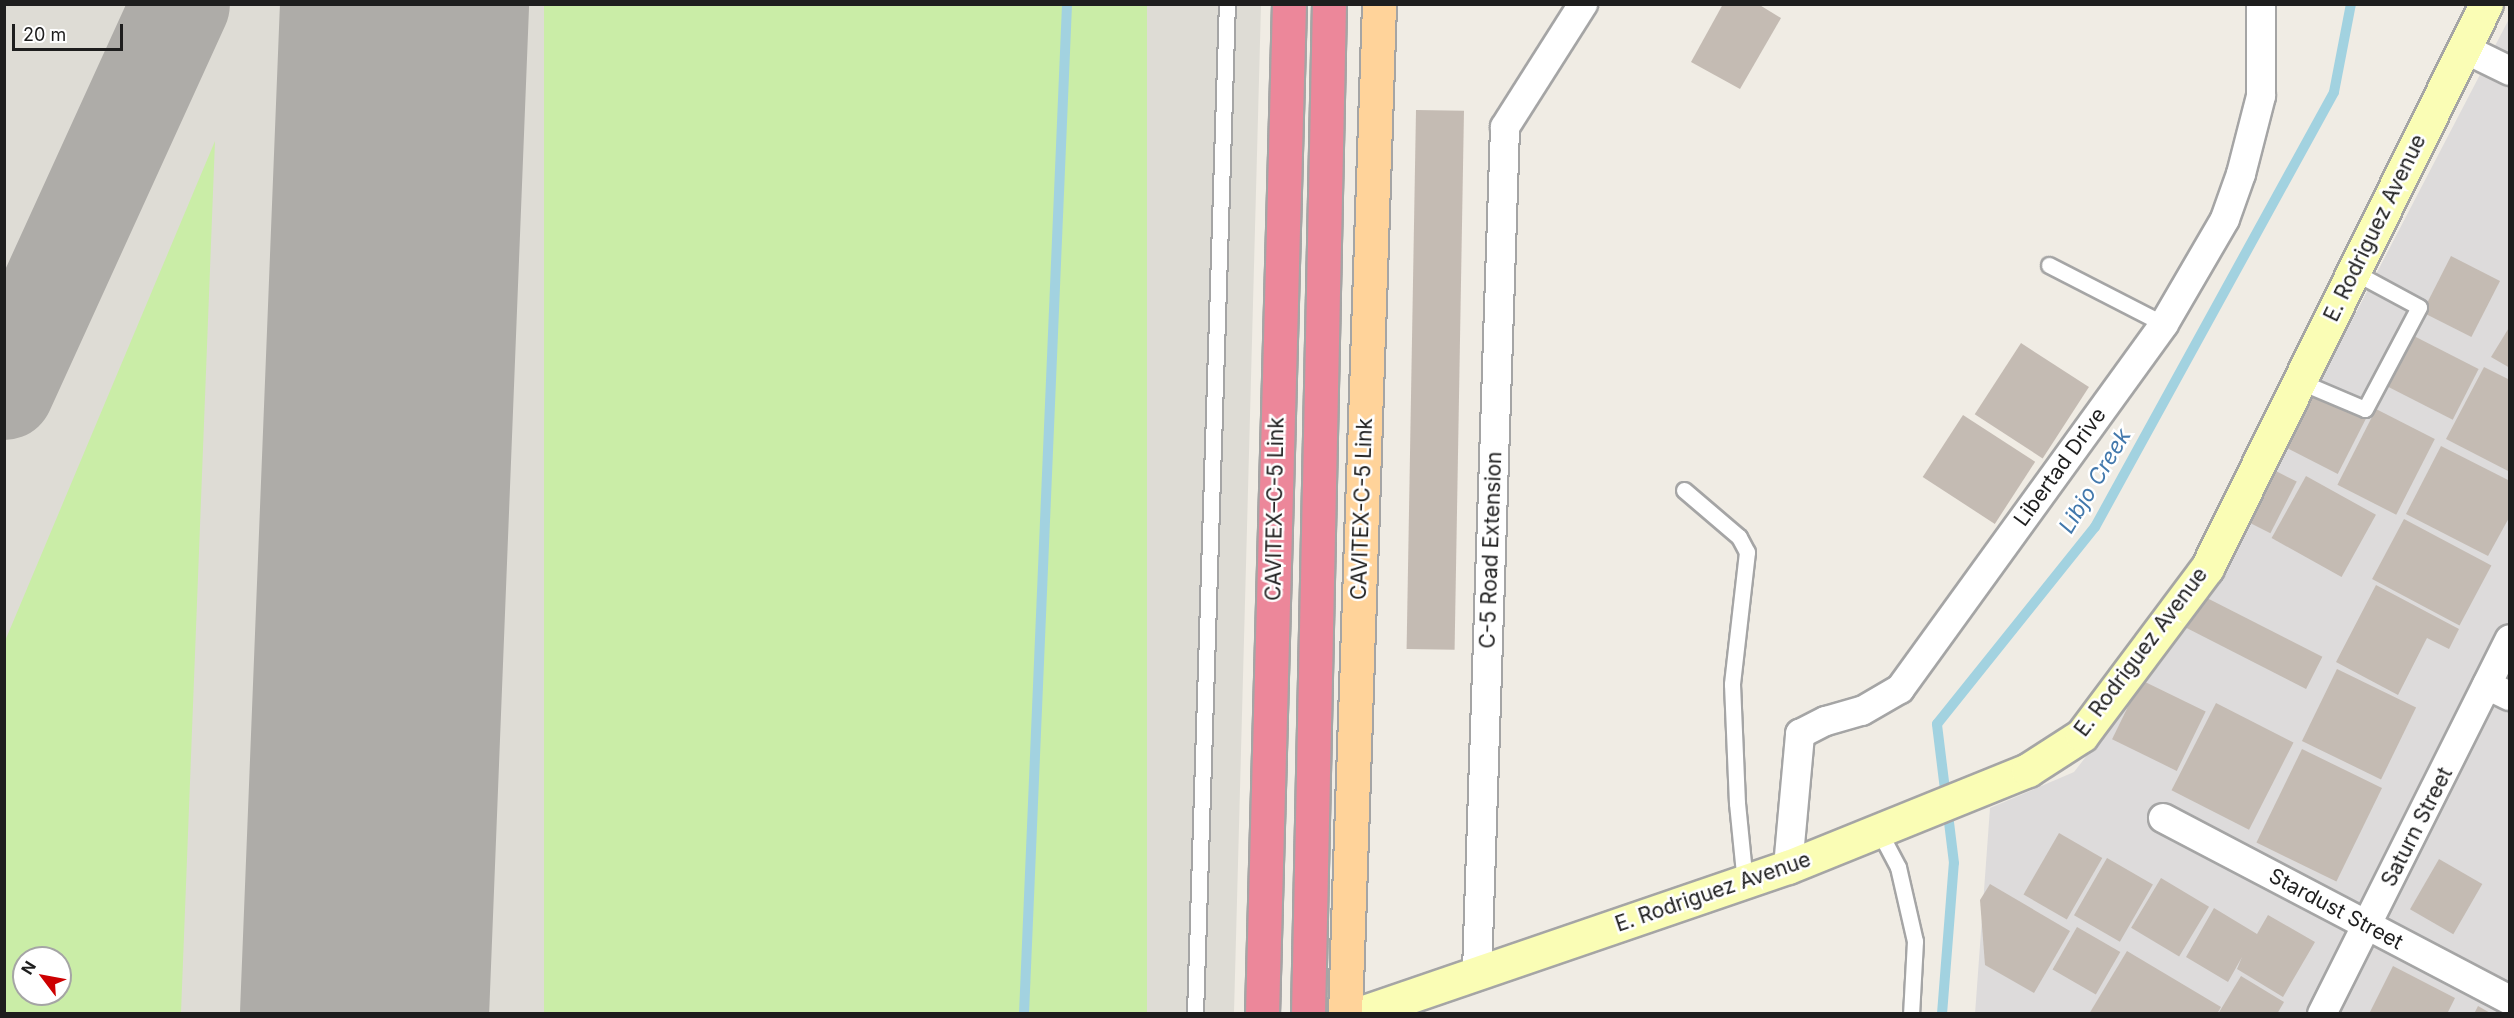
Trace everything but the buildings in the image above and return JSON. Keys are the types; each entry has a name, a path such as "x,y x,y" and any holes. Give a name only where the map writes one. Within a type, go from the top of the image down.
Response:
{"highway":[{"name":"CAVITEX–C-5 Link","path":"1262,1014 1289,4"},
{"name":"CAVITEX–C-5 Link","path":"1308,1014 1329,4"}],"main road":[{"name":"CAVITEX-C-5 Link","path":"1345,1014 1378,4"},
{"name":"E. Rodriguez Avenue","path":"1358,1014 1477,972 1745,884 2028,770 2082,735 2207,568 2486,4"}],"street":[{"name":"C-5 Road Extension","path":"1477,972 1505,127 1564,38 1583,4"},
{"name":"Libertad Drive","path":"1788,867 1800,734 1826,721 1862,711 1900,689 2164,324 2225,219 2241,174 2260,96 2261,4"},
{"path":"2463,48 2510,71"},
{"name":"Saturn Street","path":"2322,1014 2367,926 2498,691 2510,639"},
{"name":"Stardust Street","path":"2163,818 2510,1000"}],"lane":[{"path":"1195,1014 1227,4"},
{"path":"2049,265 2164,324"},
{"path":"2301,382 2365,409 2419,307 2354,272"},
{"path":"1684,490 1739,537 1747,552 1732,684 1737,803 1745,884"},
{"path":"1882,830 1898,867 1916,940 1911,1014"}],"shaded area":[{"path":"5,5 1261,5 1234,1013 5,1014"},
{"path":"2509,19 2509,1013 1975,1014 1990,808 2074,772 2202,608"}],"green space":[{"path":"544,5 1147,5 1147,1014 544,1014"},
{"path":"215,141 181,1013 5,1013 5,641"}],"waterway":[{"path":"1024,1014 1067,4"},
{"name":"Libjo Creek","path":"1942,1014 1954,863 1937,724 2095,527 2334,92 2351,4"}],"taxiway":[{"path":"4,390 180,4"}],"runway":[{"path":"364,1014 404,4"}]}
